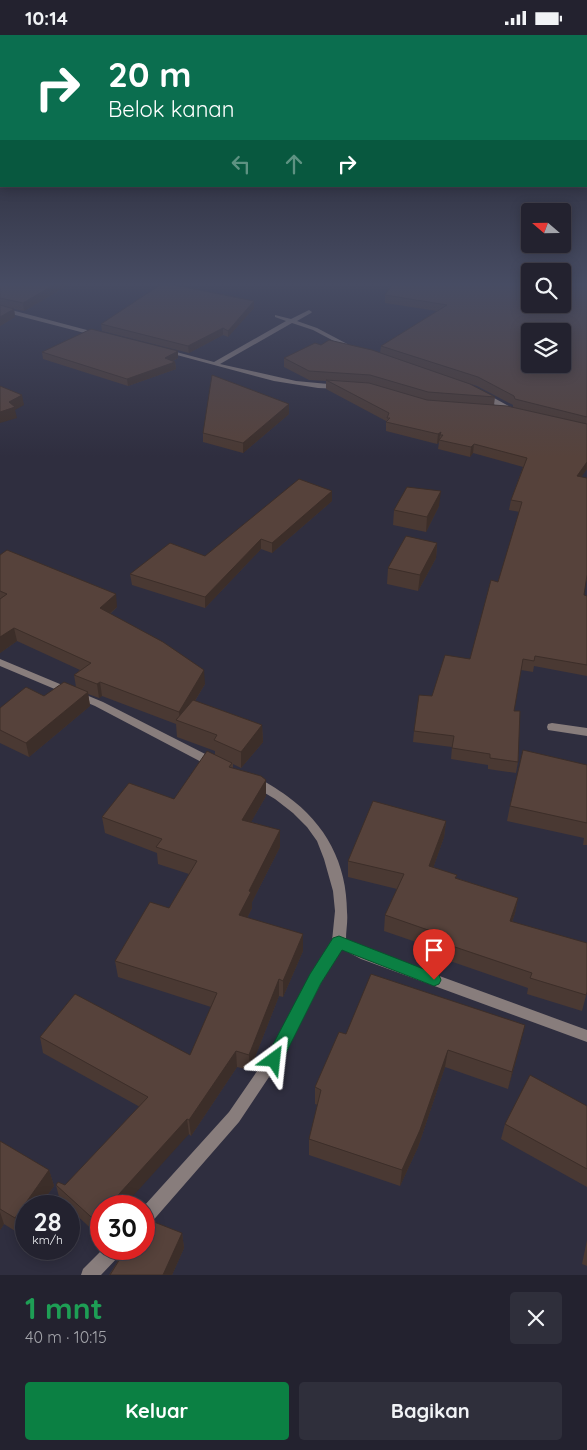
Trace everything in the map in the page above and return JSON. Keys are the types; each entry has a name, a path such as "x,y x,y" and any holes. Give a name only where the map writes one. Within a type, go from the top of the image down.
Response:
{"street":[{"path":"215,364 256,341"},
{"path":"338,341 362,352"},
{"path":"157,349 300,384 319,387 351,386"},
{"path":"473,390 522,414 490,409"},
{"path":"0,662 99,704 222,767"},
{"path":"552,727 587,732"},
{"path":"155,1206 234,1117 282,1047 316,979 339,942 341,911 332,863 316,830 298,811 264,786 239,775"},
{"path":"339,942 375,958 587,1036"},
{"path":"89,1275 103,1260"}],"building":[{"path":"66,341 138,341 178,351 165,358 175,362 127,379 42,352"},
{"path":"168,341 198,341 188,346"},
{"path":"328,341 333,341 372,350 470,384 495,397 428,392 370,375 309,371 284,358 315,343 321,345"},
{"path":"389,341 521,341 521,373 571,373 571,341 587,341 587,417 515,399 514,396 478,377 381,346"},
{"path":"212,375 289,404 243,443 203,433"},
{"path":"326,380 369,383 427,400 507,406 587,424 587,462 577,476 587,478 587,575 584,595 587,596 587,665 535,656 534,661 523,659 514,711 520,711 518,762 490,758 490,754 452,748 454,736 414,731 419,695 432,696 445,655 470,659 491,580 498,582 522,502 511,500 527,458 474,444 471,447 439,440 443,435 440,435 441,432 438,434 386,422 390,418 387,418 389,413"},
{"path":"0,386 22,395 9,402 15,407 0,412"},
{"path":"299,479 332,491 272,543 261,539 205,597 130,574 170,543 205,556"},
{"path":"407,487 441,491 427,517 394,510"},
{"path":"406,536 437,543 420,575 388,568"},
{"path":"7,550 116,594 100,608 163,642 204,670 179,712 100,682 97,684 74,675 91,663 14,628 0,637 0,599 7,594 0,591 0,555"},
{"path":"64,682 88,692 26,743 0,730 0,708 26,687 44,696"},
{"path":"193,700 262,725 241,752 214,740 217,735 176,720"},
{"path":"523,750 587,765 587,823 510,806"},
{"path":"207,751 232,763 229,767 261,776 266,780 242,820 280,830 239,915 303,934 283,981 279,979 249,1055 236,1051 189,1120 187,1119 118,1195 90,1195 90,1216 80,1207 80,1195 67,1195 56,1185 58,1182 65,1185 148,1097 40,1037 75,994 190,1055 217,993 115,961 150,902 169,908 197,861 156,847 162,839 102,817 129,783 174,799"},
{"path":"373,801 446,821 429,866 457,875 455,878 518,898 510,921 587,943 586,995 530,978 532,973 449,945 451,938 385,915 404,874 348,861"},
{"path":"371,974 525,1025 512,1072 448,1050 420,1130 402,1170 309,1139 321,1090 315,1087 339,1032 346,1034"},
{"path":"530,1075 587,1106 587,1169 505,1124"},
{"path":"0,1141 49,1170 31,1195 15,1195 15,1218 0,1209"},
{"path":"155,1222 182,1233 163,1275 110,1275 119,1260 155,1260"}],"route":[{"path":"274,1060 316,979 339,942 366,955 434,980"}]}
